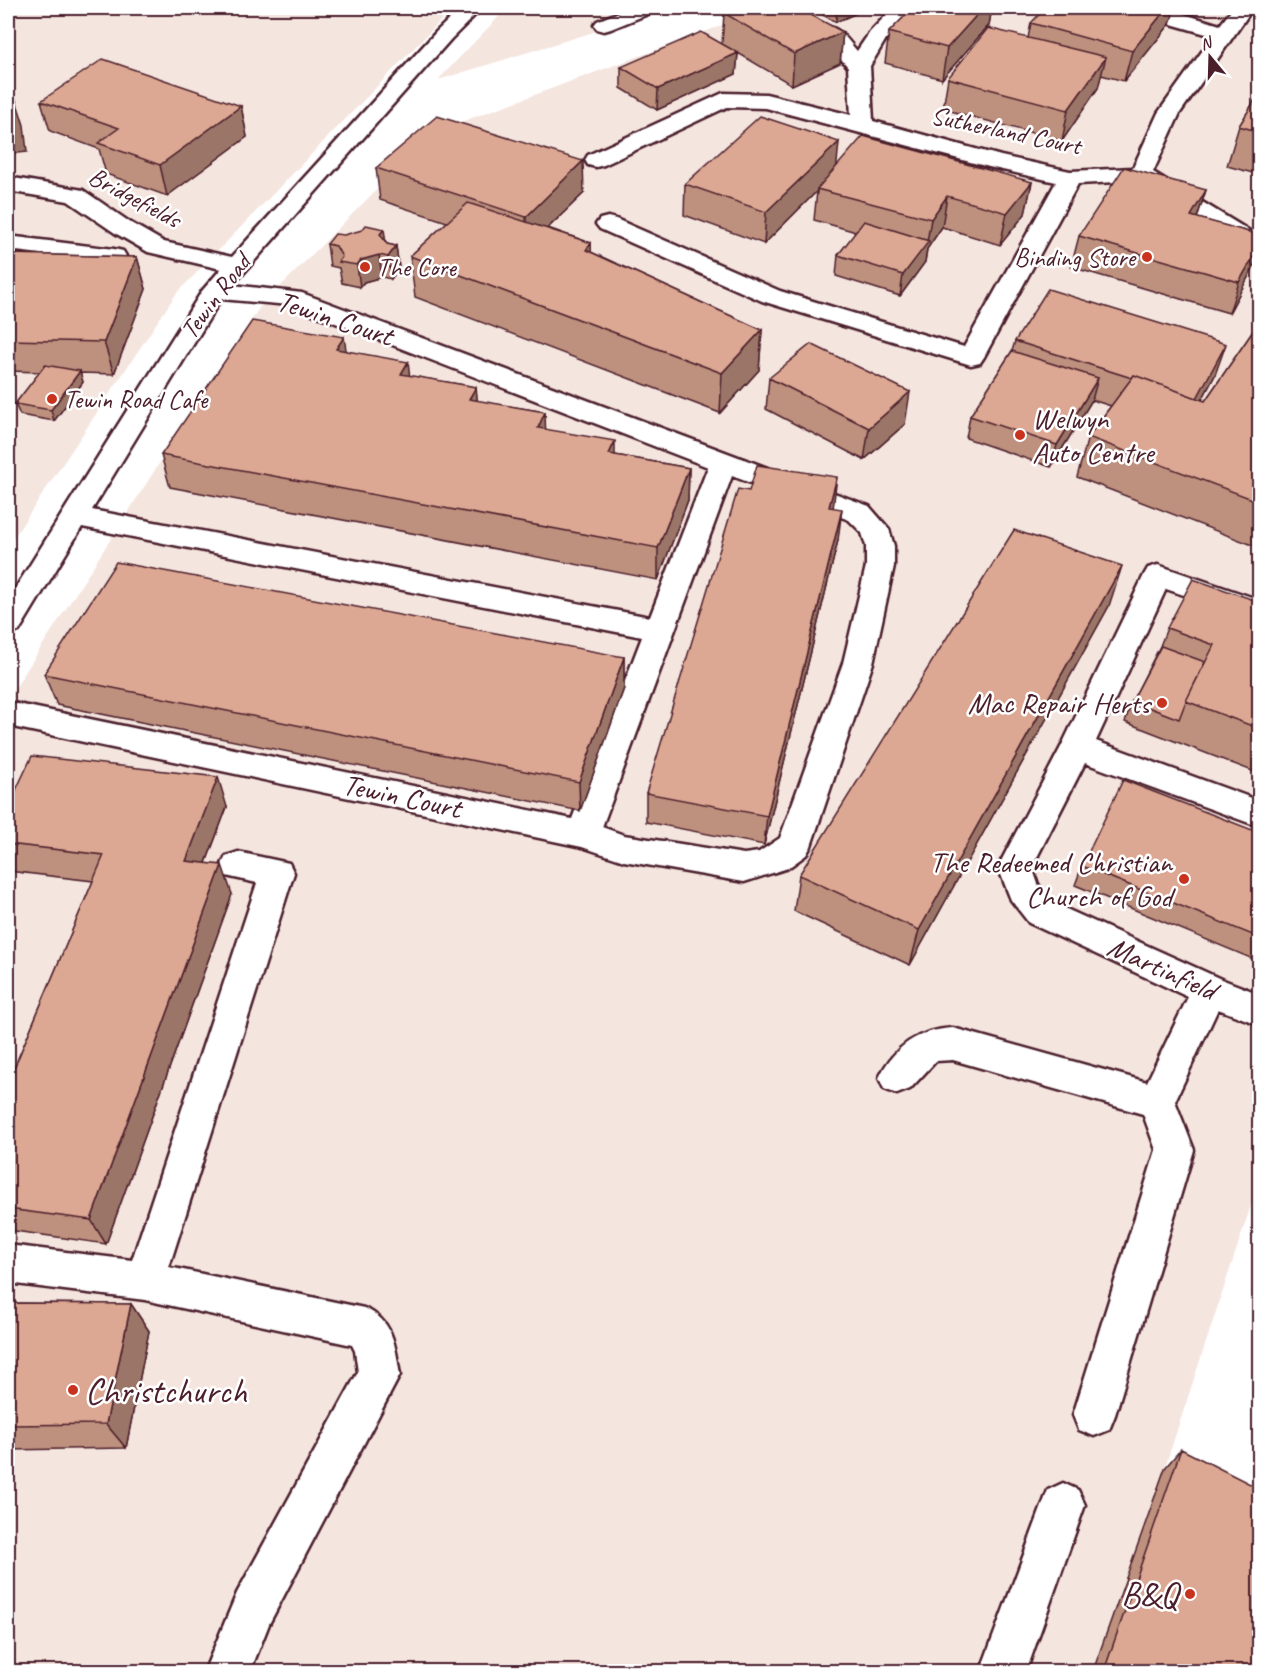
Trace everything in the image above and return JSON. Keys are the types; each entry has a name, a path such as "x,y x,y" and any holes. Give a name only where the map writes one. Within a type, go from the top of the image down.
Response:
{"street":[{"name":"Tewin Road","path":"8,622 214,291 444,34 472,8"},
{"path":"604,25 646,8"},
{"path":"862,124 860,66 877,36 904,8"},
{"path":"1147,8 1178,20 1225,33"},
{"path":"1243,8 1168,113 1141,174 1245,238 1260,252"},
{"path":"828,32 860,66"},
{"name":"Sutherland Court","path":"596,160 723,100 766,101 862,124 998,162 1070,178 1141,174"},
{"path":"608,224 771,296 971,357 1070,178"},
{"name":"Bridgefields","path":"8,184 75,195 123,228 156,246 236,265"},
{"path":"8,243 114,256"},
{"name":"Tewin Court","path":"8,714 583,834 624,848 744,868 780,859 794,846 858,663 880,566 880,546 875,529 859,513 293,297 214,291"},
{"path":"583,834 723,463"},
{"path":"73,516 659,630"},
{"name":"Martinfield","path":"1260,611 1158,575 1077,747 1016,867 1023,890 1041,913 1209,990 1260,1010"},
{"path":"1077,747 1260,814"},
{"path":"145,1281 277,873 238,866"},
{"path":"1094,1415 1175,1150 1157,1101 1209,990"},
{"path":"897,1078 923,1047 953,1044 1157,1101"},
{"path":"8,1264 145,1281 364,1328 375,1345 379,1375 253,1608 226,1671"},
{"path":"1003,1671 1063,1505"}],"shaded area":[{"path":"8,8 453,8 176,294 8,546"},
{"path":"507,8 662,8 636,19 438,80"},
{"path":"769,8 1259,8 1259,1181 1165,1467 1259,1517 1259,1671 8,1672 8,699 259,308 434,132"}],"building":[{"path":"738,8 798,8 843,32 794,54 724,13"},
{"path":"913,8 983,8 947,48 889,32"},
{"path":"1045,8 1167,8 1132,51 1031,23"},
{"path":"988,28 1106,57 1068,110 948,78"},
{"path":"701,32 738,53 658,89 621,67"},
{"path":"103,59 241,106 160,165 98,143 119,128 41,101"},
{"path":"1260,92 1260,132 1239,126"},
{"path":"14,94 17,121 8,122 8,95"},
{"path":"437,116 583,161 526,217 376,168"},
{"path":"760,116 839,142 766,212 685,184"},
{"path":"863,136 1032,182 1007,213 947,196 931,219 817,189"},
{"path":"1124,167 1206,190 1191,216 1260,235 1260,245 1239,282 1079,236"},
{"path":"468,203 591,243 586,250 762,330 722,373 410,256"},
{"path":"864,221 929,241 903,275 838,255"},
{"path":"366,225 384,229 380,234 387,244 396,246 388,257 379,255 361,260 357,265 338,262 342,257 336,246 327,244 335,234 344,235 362,230"},
{"path":"8,254 137,257 104,342 8,340"},
{"path":"1048,289 1226,344 1197,398 1134,375 1132,378 1015,341"},
{"path":"252,321 344,337 336,349 408,362 401,374 476,387 469,399 545,412 538,428 615,441 609,454 689,468 658,548 161,455"},
{"path":"1260,321 1260,502 1088,437 1134,375 1205,401"},
{"path":"811,344 910,392 869,428 769,378"},
{"path":"1012,351 1098,378 1057,445 970,416"},
{"path":"45,365 80,371 51,410 15,404"},
{"path":"757,465 837,477 829,507 842,509 767,816 646,793 738,489 749,491"},
{"path":"1014,530 1122,566 919,930 799,875"},
{"path":"116,562 624,657 579,782 44,674"},
{"path":"1193,579 1260,602 1260,729 1186,701 1214,645 1167,628"},
{"path":"1161,646 1205,662 1179,719 1132,701"},
{"path":"32,756 218,777 186,861 222,865 91,1220 8,1209 8,1080 104,855 8,844 8,807"},
{"path":"1123,780 1260,833 1260,938 1082,866"},
{"name":"Christchurch","path":"8,1303 131,1304 106,1424 8,1425"},
{"name":"B&Q","path":"1181,1449 1260,1489 1260,1671 1104,1671"}],"place":[{"name":"Binding Store","path":"1147,257"},
{"name":"The Core","path":"365,267"},
{"name":"Tewin Road Cafe","path":"52,399"},
{"name":"Welwyn Auto Centre","path":"1020,435"},
{"name":"Mac Repair Herts","path":"1162,703"},
{"name":"The Redeemed Christian Church of God","path":"1184,879"},
{"name":"Christchurch","path":"73,1390"},
{"name":"B&Q","path":"1190,1594"}]}
